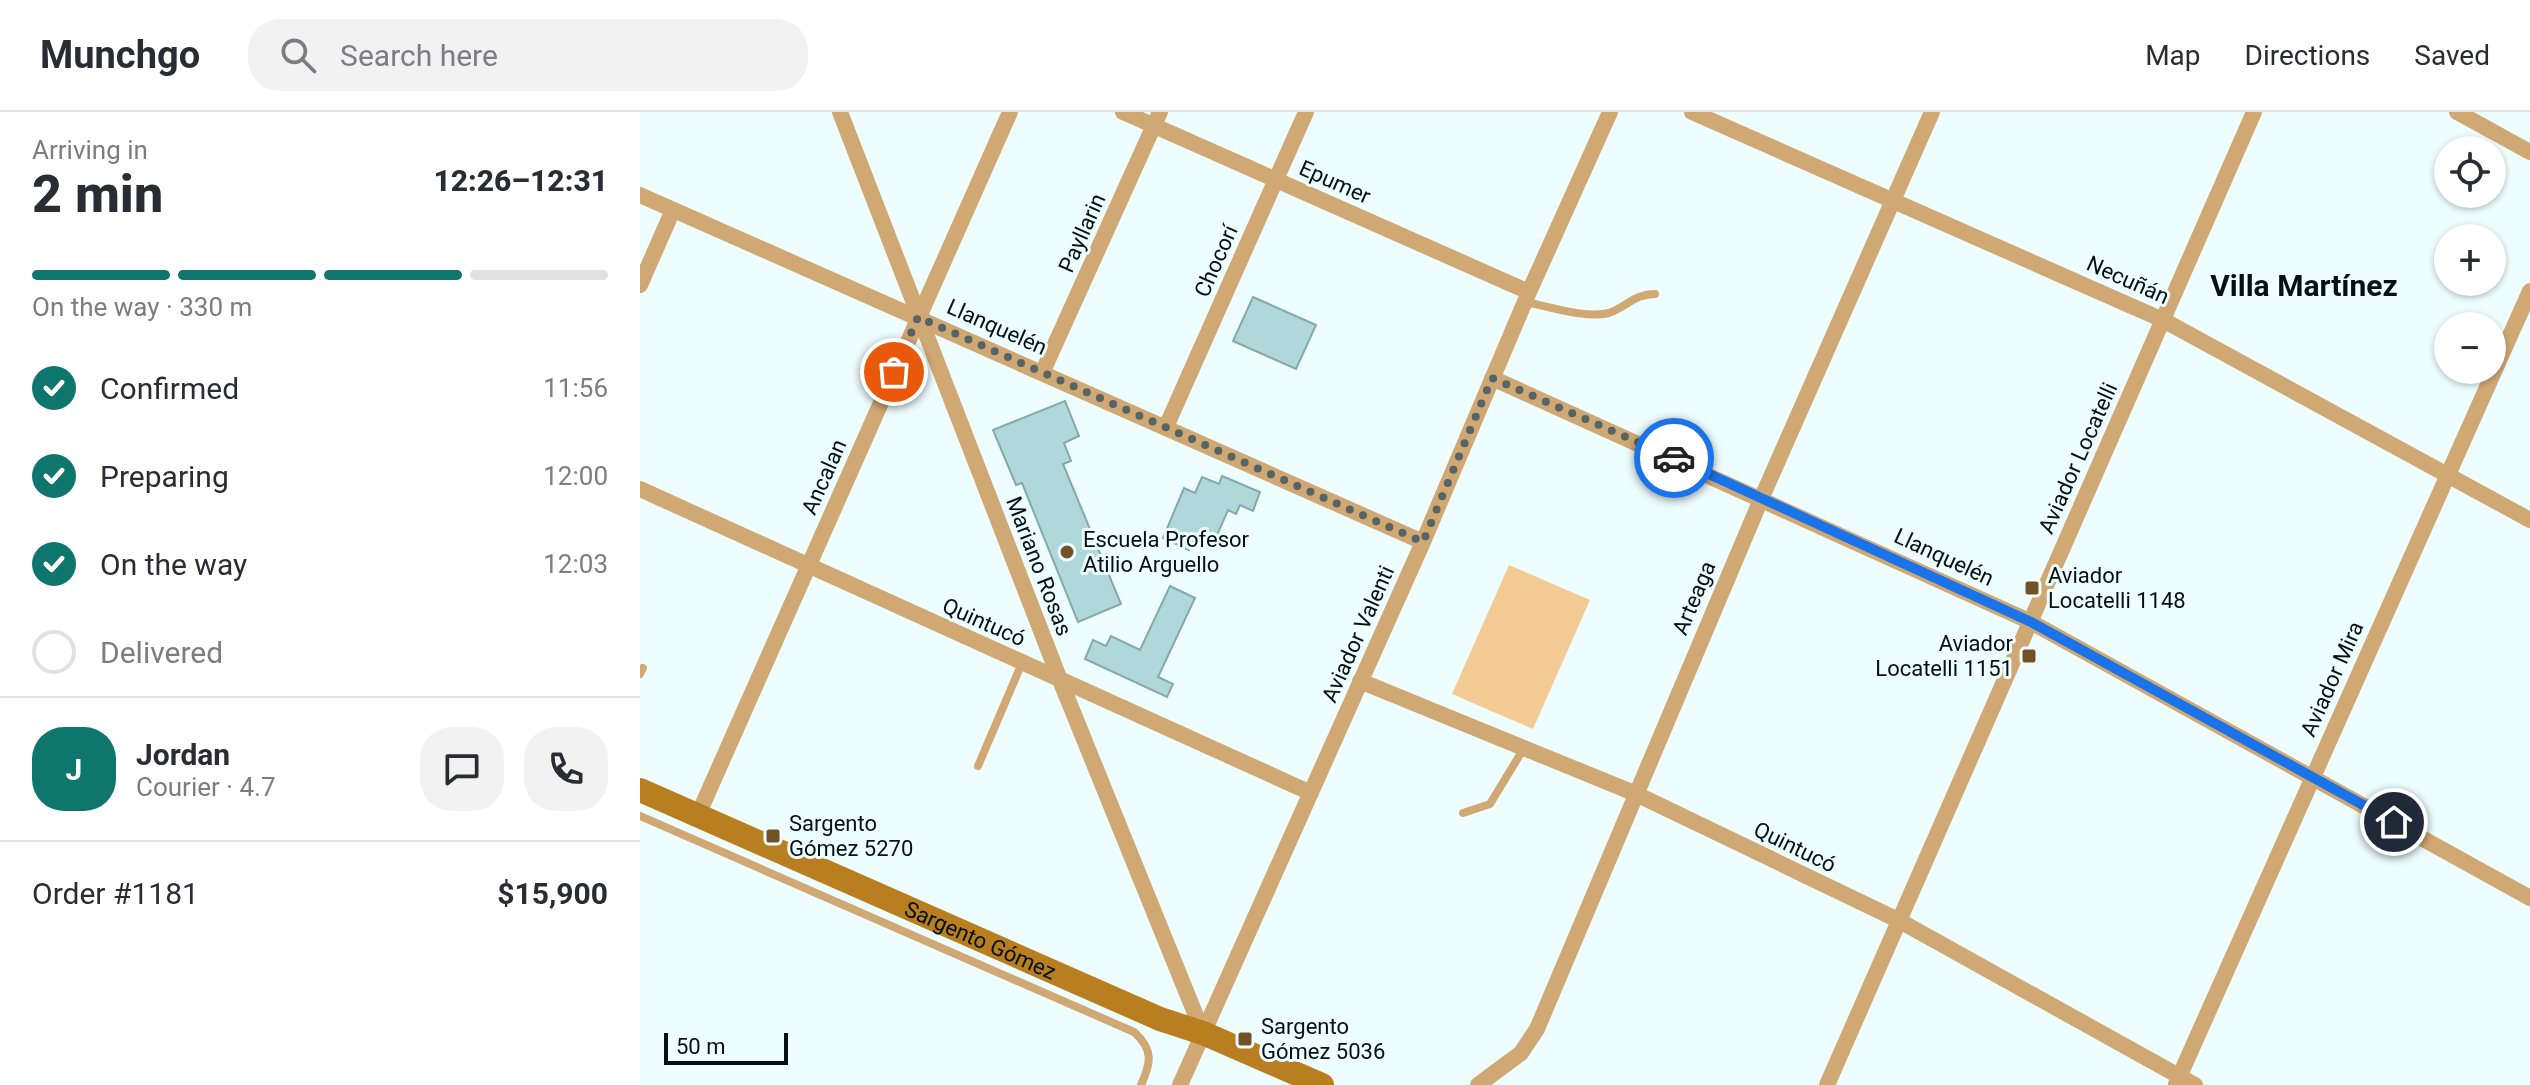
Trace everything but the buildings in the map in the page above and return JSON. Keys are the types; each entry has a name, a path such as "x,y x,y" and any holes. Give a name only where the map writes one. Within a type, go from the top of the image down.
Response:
{"main road":[{"name":"Sargento Gómez","path":"640,790 1160,1019 1203,1033 1322,1085"}],"street":[{"name":"Mariano Rosas","path":"840,112 1060,680 1203,1033"},
{"name":"Ancalan","path":"698,815 1010,112"},
{"name":"Epumer","path":"1123,112 1157,119 1526,297"},
{"name":"Chocorí","path":"1166,427 1306,112"},
{"name":"Aviador Valenti","path":"1180,1085 1423,542 1526,297 1610,112"},
{"name":"Necuñán","path":"1692,112 2163,320 2530,520"},
{"name":"Arteaga","path":"1478,1085 1521,1053 1537,1029 1634,793 1932,112"},
{"name":"Aviador Locatelli","path":"1827,1085 2254,112"},
{"path":"2457,112 2530,152"},
{"name":"Payllarin","path":"1043,371 1157,119"},
{"name":"Llanquelén","path":"640,195 1423,542"},
{"path":"640,285 673,210"},
{"name":"Aviador Mira","path":"2177,1080 2530,291"},
{"name":"Llanquelén","path":"1492,378 1762,497 2031,622 2530,898"},
{"name":"Quintucó","path":"640,489 1311,793"},
{"name":"Quintucó","path":"1360,681 1634,793 1898,920 2177,1080 2195,1085"}],"lane":[{"path":"1526,297 1600,314 1612,312 1641,294 1655,294"},
{"path":"978,766 1022,663"},
{"path":"1463,813 1490,804 1524,748"},
{"path":"640,816 1134,1032 1150,1052 1151,1063 1141,1085"}],"shaded area":[{"path":"1509,565 1590,600 1533,729 1452,694"}],"way so far":[{"path":"894,372 918,317 1423,542 1492,378 1674,458"}],"place":[{"name":"Escuela Profesor Atilio Arguello","path":"1067,552"},
{"name":"Aviador Locatelli 1148","path":"2032,588"},
{"name":"Aviador Locatelli 1151","path":"2029,656"},
{"name":"Sargento Gómez 5270","path":"773,836"},
{"name":"Sargento Gómez 5036","path":"1245,1039"}],"district":[{"name":"Villa Martínez","path":"2304,285"}],"route":[{"path":"1674,458 2031,622 2394,822"}]}
